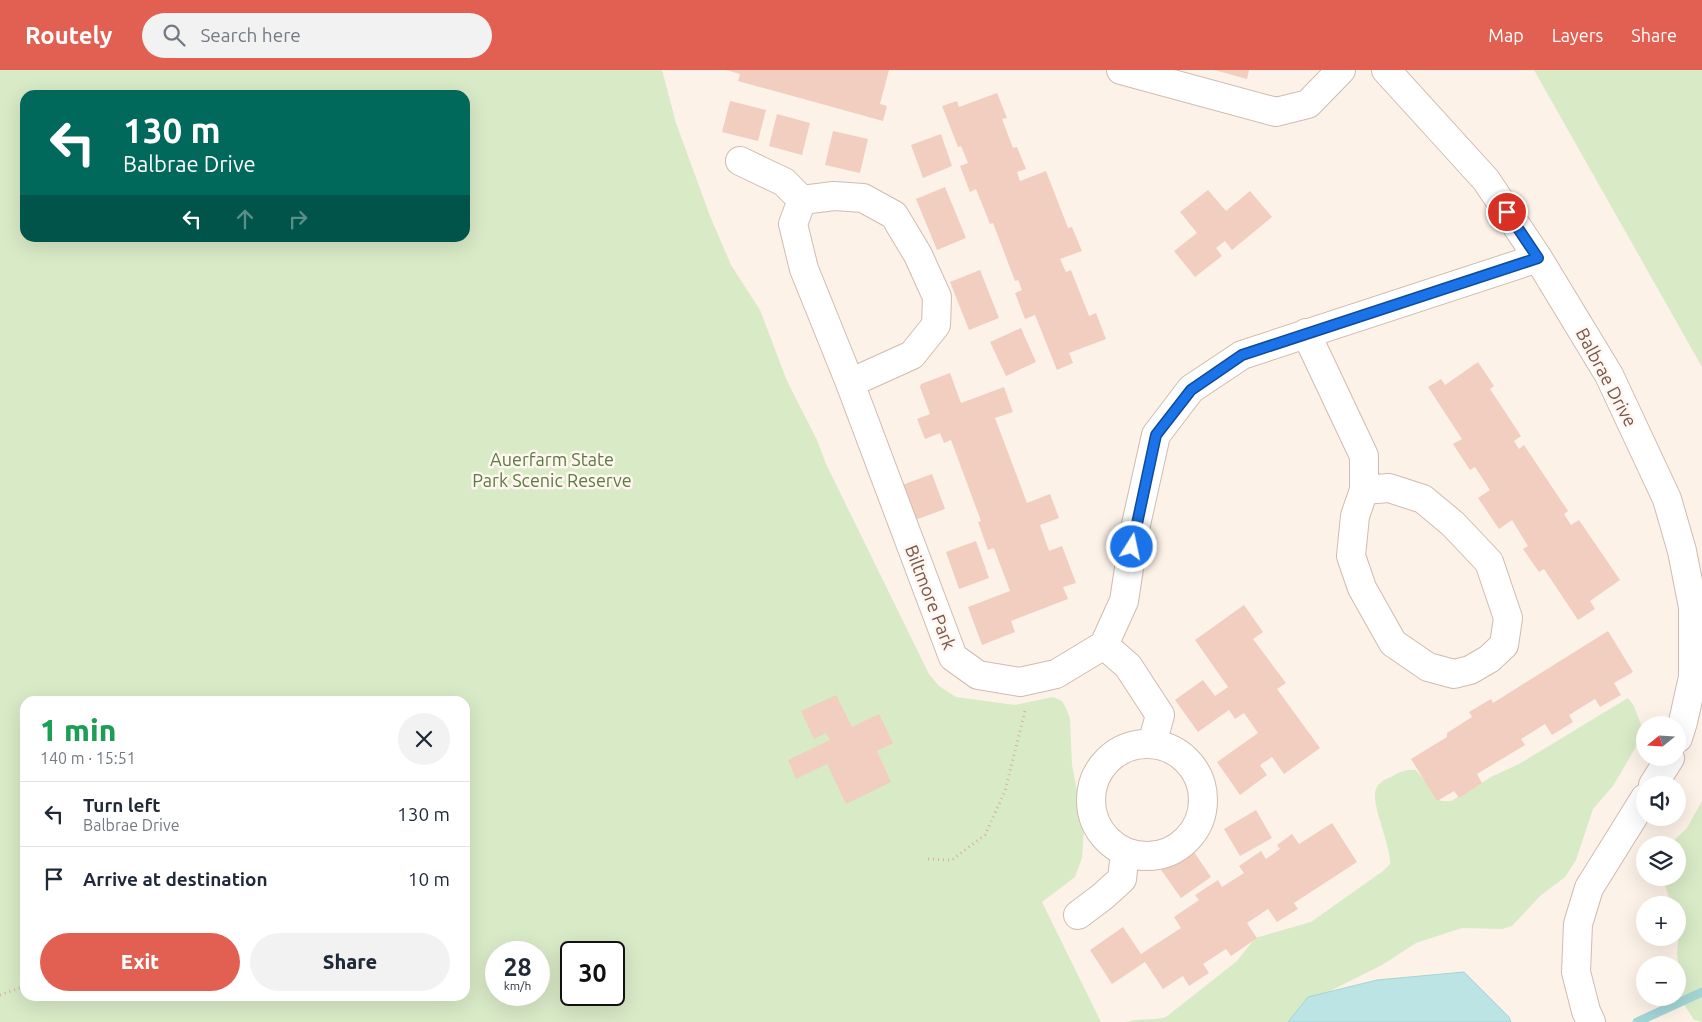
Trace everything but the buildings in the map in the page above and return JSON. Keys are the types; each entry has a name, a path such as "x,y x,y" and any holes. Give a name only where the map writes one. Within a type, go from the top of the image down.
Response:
{"street":[{"path":"1121,70 1276,112 1308,104 1341,70"},
{"name":"Balbrae Drive","path":"1386,70 1486,180 1538,258 1609,375 1668,499 1682,551 1693,607 1693,677 1684,716"},
{"path":"740,161 784,182 802,200 834,196 863,198 894,215 918,255 937,297 936,325 912,355 850,383"},
{"name":"Biltmore Park","path":"802,200 793,224 804,269 850,383 953,657 978,675 1020,682 1056,674 1104,645"},
{"path":"1152,744 1160,715 1128,666 1104,645 1124,602 1135,529 1156,435 1191,390 1242,355 1538,258"},
{"path":"1306,333 1364,456 1364,490 1355,516 1351,556 1362,588 1393,642 1428,667 1454,674 1470,670 1489,659 1504,645 1508,618 1489,562 1453,524 1423,499 1389,488 1364,490"},
{"path":"1152,744 1171,749 1186,760 1198,776 1203,795 1201,814 1194,832 1180,845 1163,854 1144,857 1125,852 1110,843 1099,830 1092,813 1091,795 1095,778 1104,763 1118,752 1134,745 1152,744"},
{"path":"1591,1022 1586,1011 1576,972 1578,924 1589,888 1636,812"},
{"path":"1078,915 1122,879 1125,852"}],"path":[{"path":"928,859 952,860 986,834 1005,791 1026,706 1026,681"},
{"path":"0,989 1,994 20,988"}],"green space":[{"name":"Auerfarm State Park Scenic Reserve","path":"0,70 662,70 676,123 710,216 731,265 760,310 787,381 929,674 939,686 956,697 1015,705 1053,697 1062,701 1067,710 1070,719 1072,765 1084,827 1082,858 1075,877 1042,902 1101,1022 0,1022"},
{"path":"1534,70 1702,70 1702,367"},
{"path":"1628,698 1634,706 1638,716 1636,716 1636,747 1613,786 1593,809 1576,860 1565,877 1540,896 1512,926 1502,929 1462,928 1416,943 1382,965 1310,1001 1291,1022 1126,1022 1166,1017 1237,961 1255,938 1311,922 1383,871 1390,864 1375,795 1377,787 1382,782 1403,771 1416,770 1441,801 1451,801 1493,776 1519,764"},
{"path":"1702,801 1702,1022 1694,1020 1685,1006 1686,956 1677,956 1678,946 1686,946 1686,896 1669,896 1665,886 1686,886 1686,836 1679,836 1687,828"}],"water":[{"path":"1464,972 1509,1017 1511,1022 1288,1022 1308,997 1377,980"}],"waterway":[{"path":"1637,1022 1702,992"}],"route":[{"path":"1132,547 1156,435 1191,390 1242,355 1538,258 1507,212"}]}
